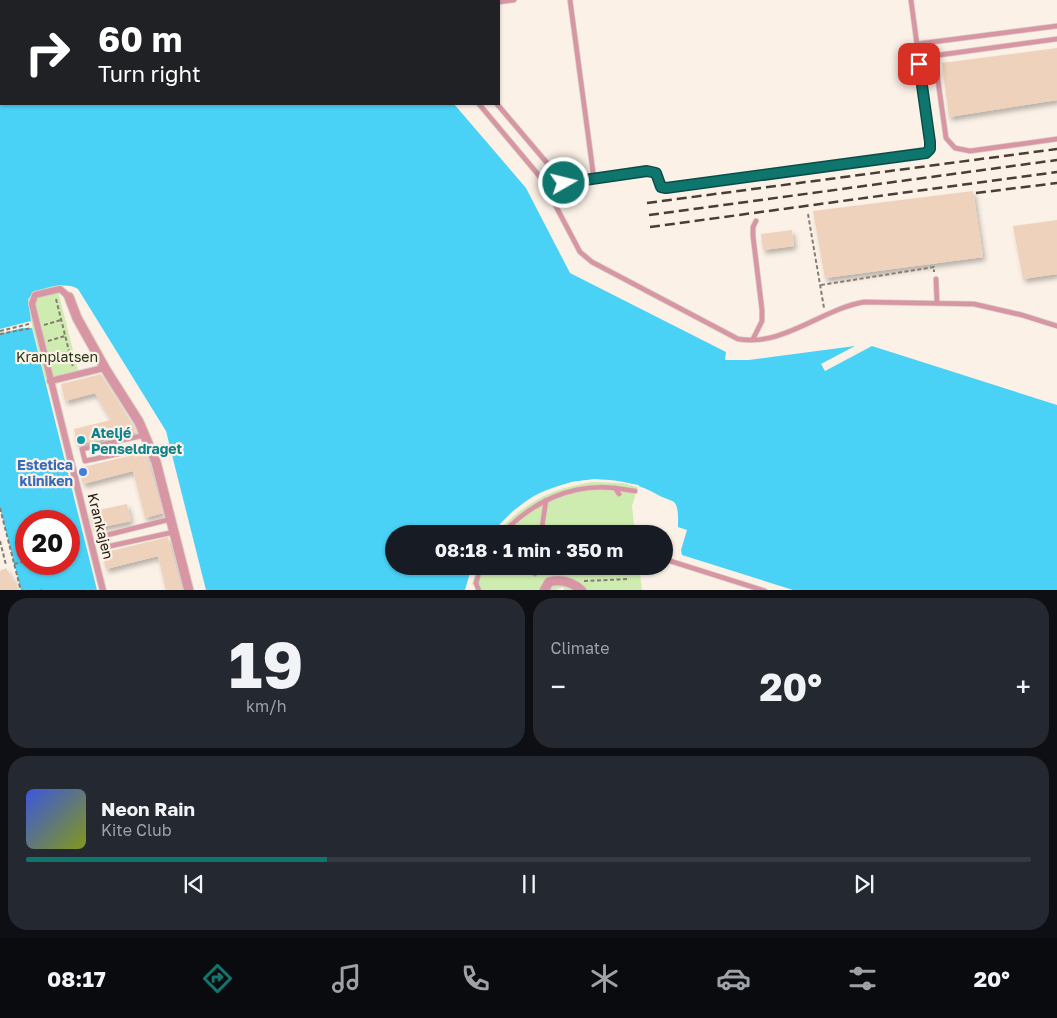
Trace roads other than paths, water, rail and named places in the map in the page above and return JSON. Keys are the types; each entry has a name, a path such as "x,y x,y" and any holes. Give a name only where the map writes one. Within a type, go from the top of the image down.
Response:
{"street":[{"name":"Krankajen","path":"103,590 32,304 35,296 60,289 69,297 77,318 104,368 139,422 145,435 156,462 189,590"},
{"path":"50,381 104,368"},
{"path":"544,590 549,582 560,580 571,583 582,590"}],"lane":[{"path":"500,2 514,0"},
{"path":"570,0 594,178"},
{"path":"498,105 564,183 647,171 656,173 661,187 666,188 926,153 930,149 930,142 911,0"},
{"path":"917,44 1057,26"},
{"path":"1057,39 938,55 935,59 946,138 955,148 970,151 1057,139"},
{"path":"480,105 541,178 580,252 592,262 738,339 753,339 791,331 848,304 864,302 974,304 999,309 1057,326"},
{"path":"753,339 762,321 753,236 753,227 756,221"},
{"path":"936,280 937,303"},
{"path":"145,435 82,449 85,461 150,447"},
{"path":"615,488 619,494"},
{"path":"512,525 525,513 546,500 578,489 615,488 635,491"},
{"path":"542,525 546,500"},
{"name":"Krankajen","path":"171,519 103,536 106,547 174,532"},
{"path":"673,562 765,590"},
{"path":"478,575 476,583 479,590"}],"water":[{"path":"0,105 455,105 526,188 570,273 726,352 725,360 749,360 855,346 821,364 825,371 872,346 1057,405 1057,590 793,590 682,555 681,550 687,530 678,527 677,510 674,502 631,484 615,481 584,480 538,494 525,502 499,525 385,525 385,575 469,575 465,590 206,590 166,431 78,289 66,286 51,287 31,296 28,300 31,321 0,329"},
{"path":"22,328 32,328 77,510 15,510 15,567 0,508 0,334"},
{"path":"80,521 97,590 21,590 17,575 80,575"}],"railway":[{"path":"647,203 1057,149"},
{"path":"649,215 1057,160"},
{"path":"650,227 1057,172"},
{"path":"976,193 1057,183"}],"place":[{"name":"Ateljé Penseldraget","path":"81,440"},
{"name":"Estetica kliniken","path":"83,472"}],"park label":[{"name":"Kranplatsen","path":"57,356"}]}
